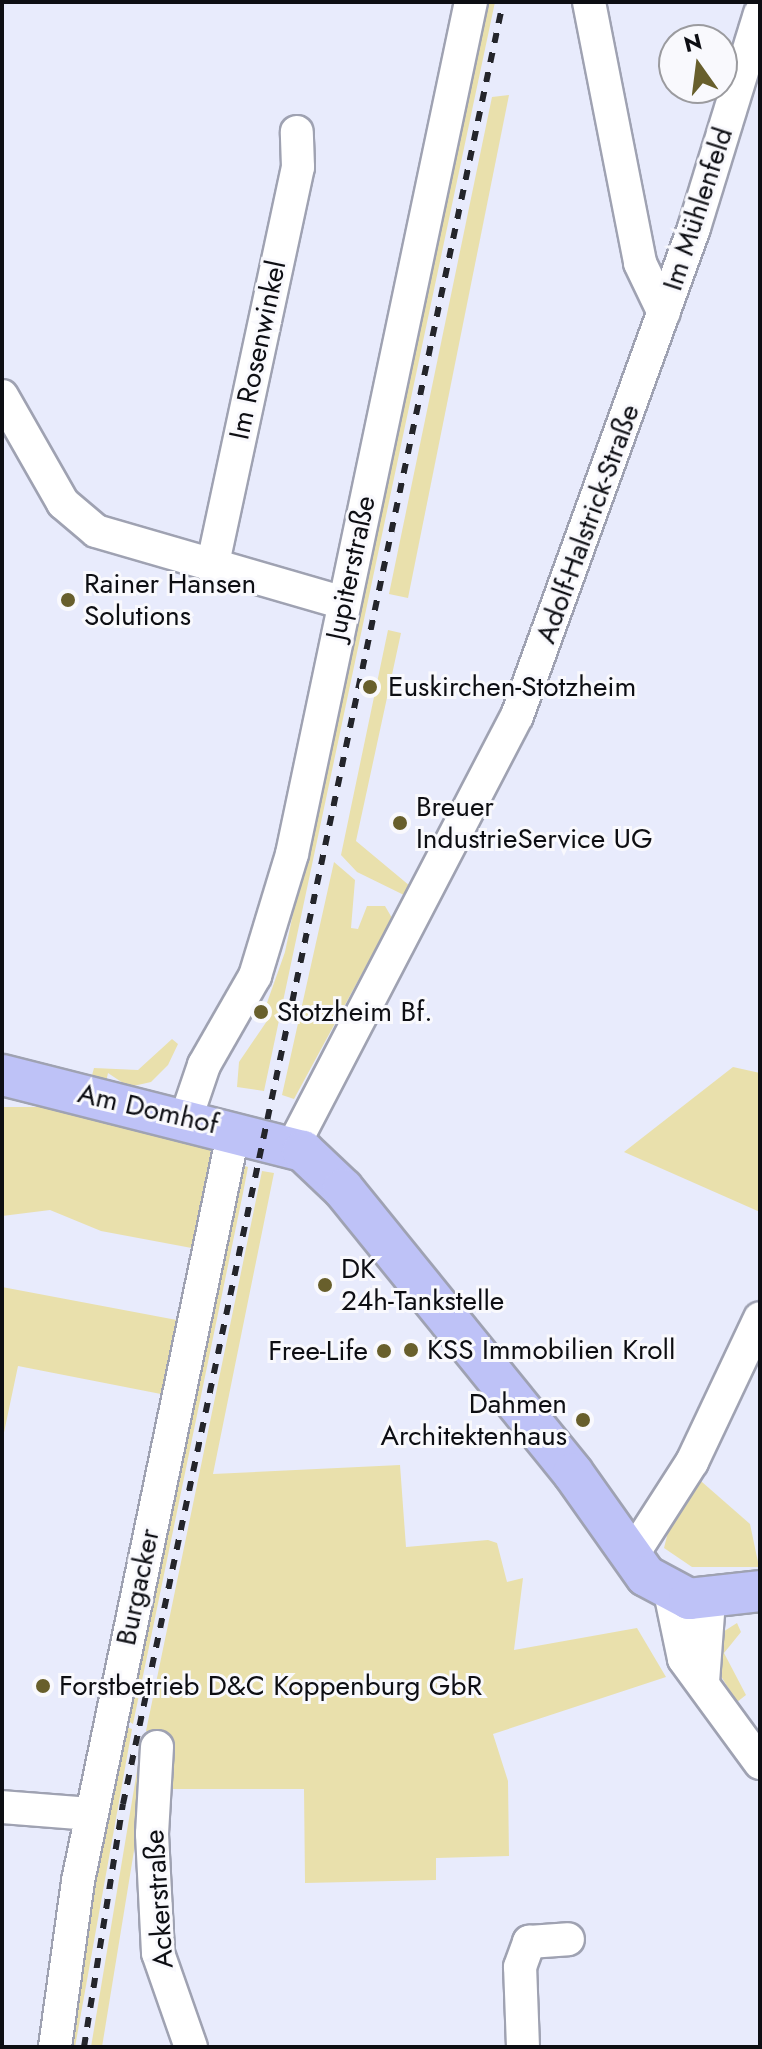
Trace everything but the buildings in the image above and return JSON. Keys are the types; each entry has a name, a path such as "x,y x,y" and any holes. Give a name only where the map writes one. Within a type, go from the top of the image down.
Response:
{"main road":[{"name":"Am Domhof","path":"2,1075 293,1146"},
{"path":"293,1146 343,1189 583,1485 631,1557 689,1597 760,1591"}],"street":[{"name":"Jupiterstraße","path":"186,1118 199,1077 268,942 344,603 471,2"},
{"path":"589,2 640,263 664,313"},
{"name":"Im Mühlenfeld","path":"664,313 760,14"},
{"name":"Im Rosenwinkel","path":"212,568 298,167 297,132"},
{"name":"Adolf-Halstrick-Straße","path":"293,1146 506,741 664,313"},
{"path":"2,396 74,514 110,538 344,603"},
{"name":"Burgacker","path":"55,2047 91,1814 234,1130"},
{"path":"631,1557 699,1450 760,1318"},
{"path":"689,1597 684,1659 760,1763"},
{"name":"Ackerstraße","path":"157,1747 152,1834 158,1953 191,2047"},
{"path":"2,1807 91,1814"},
{"path":"523,2047 520,1967 529,1942 568,1939"}],"shaded area":[{"path":"483,2 495,2 264,1091 237,1087 239,1062 269,1018 263,1014 285,952"},
{"path":"509,95 408,598 389,594 492,97"},
{"path":"388,630 401,633 356,841 410,886 406,896 357,872 341,855"},
{"path":"334,862 355,880 351,928 358,929 367,906 385,906 392,918 294,1099 282,1095"},
{"path":"172,1039 178,1044 168,1065 151,1082 129,1087 108,1073 106,1082 91,1079 94,1068 138,1070"},
{"path":"733,1067 760,1073 760,1212 624,1152"},
{"path":"2,1107 54,1107 202,1142 216,1157 197,1249 101,1231 50,1210 2,1216"},
{"path":"238,1164 248,1167 133,1724 124,1718"},
{"path":"262,1171 274,1173 213,1474 400,1465 406,1547 488,1540 497,1543 507,1582 523,1578 514,1650 637,1628 666,1677 493,1734 508,1781 509,1856 436,1858 436,1880 305,1883 304,1789 159,1789 159,1731 146,1731"},
{"path":"2,1287 182,1321 166,1395 18,1366 2,1442"},
{"path":"694,1475 750,1524 759,1567 692,1567 664,1548 674,1508"},
{"path":"737,1623 741,1632 724,1653 746,1695 737,1702 714,1665 718,1635"},
{"path":"126,1727 132,1729 75,2047 64,2047"},
{"path":"143,1735 148,1738 139,1820 102,2047 91,2047"}],"railway":[{"path":"84,2047 123,1804 503,2"}],"place":[{"name":"Rainer Hansen Solutions","path":"68,600"},
{"name":"Euskirchen-Stotzheim","path":"370,687"},
{"name":"Breuer IndustrieService UG","path":"400,823"},
{"name":"Stotzheim Bf.","path":"261,1012"},
{"name":"DK 24h-Tankstelle","path":"325,1285"},
{"name":"KSS Immobilien Kroll","path":"411,1350"},
{"name":"Free-Life","path":"384,1351"},
{"name":"Dahmen Architektenhaus","path":"583,1420"},
{"name":"Forstbetrieb D&C Koppenburg GbR","path":"43,1686"}]}
